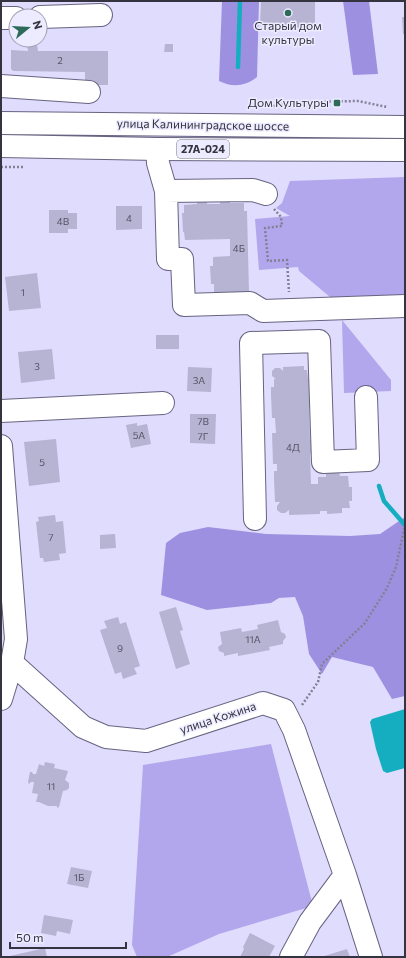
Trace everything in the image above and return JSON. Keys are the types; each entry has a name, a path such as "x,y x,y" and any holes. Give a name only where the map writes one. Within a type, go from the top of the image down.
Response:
{"street":[{"path":"48,17 101,15"},
{"path":"1,86 89,92"},
{"name":"улица Калининградское шоссе","path":"1,123 405,127"},
{"name":"улица Калининградское шоссе","path":"1,146 157,149 405,150"},
{"path":"157,149 158,163 166,191 168,259 182,259 184,305 250,303 263,311 405,306"},
{"path":"166,191 254,190 270,202"},
{"path":"263,311 264,343"},
{"path":"255,519 252,343 319,341 323,462 368,460 366,397"},
{"path":"1,411 163,403"},
{"path":"1,446 16,639 12,663 1,699"},
{"name":"улица Кожина","path":"12,663 83,728 106,737 146,741 263,703 284,710 290,721 345,875 371,957"},
{"path":"291,957 310,922 345,875"}],"path":[{"path":"270,202 281,217 282,226 265,228 268,261 287,260 288,279"},
{"path":"290,721 318,682 322,664 365,622 387,588 396,567 405,525"}],"shaded area":[{"path":"222,1 259,1 257,77 244,84 229,85 219,81"},
{"path":"343,1 369,1 378,74 353,75"},
{"path":"405,177 405,298 338,300 330,297 299,271 298,267 259,270 255,219 290,216 276,208 282,203 290,181"},
{"path":"342,320 391,380 391,391 344,393"},
{"path":"405,517 405,696 392,699 373,667 332,657 322,674 309,654 303,616 295,597 279,598 271,603 207,610 161,595 166,543 180,533 208,527 266,534 350,536 380,534"},
{"path":"271,744 313,906 219,934 167,957 137,957 132,945 143,765"}],"water":[{"path":"405,709 405,768 387,773 383,771 370,722 372,719"}],"building":[{"name":"Старый дом культуры","path":"261,1 315,1 315,27 279,28 279,25 260,24"},
{"path":"402,17 405,17 405,34 403,34"},
{"path":"165,44 173,44 173,52 164,52"},
{"path":"28,48 38,48 38,51 108,51 108,85 85,85 85,72 13,71 11,69 11,50 28,51"},
{"path":"197,201 207,201 207,204 220,204 220,201 244,203 244,211 247,211 249,292 214,293 214,284 211,284 210,266 213,266 213,257 230,256 230,239 185,240 182,213 184,213 184,205 197,204"},
{"path":"116,206 142,206 142,229 116,230"},
{"path":"49,210 68,210 68,213 77,213 77,229 68,229 68,233 49,233"},
{"path":"37,273 41,308 9,311 5,277"},
{"path":"156,335 179,335 179,349 156,349"},
{"path":"52,349 55,379 21,383 18,352"},
{"path":"304,366 304,370 307,370 308,378 312,378 313,408 309,408 310,440 314,440 314,453 310,454 311,484 318,484 318,477 326,477 326,473 339,472 340,476 348,476 349,487 352,487 352,501 349,501 350,508 342,508 342,513 327,514 327,511 320,511 320,514 289,515 289,510 285,513 281,513 277,510 277,506 280,502 275,502 274,471 277,471 277,464 273,464 272,433 276,433 275,418 272,418 271,395 271,387 274,387 274,379 276,379 272,376 272,371 275,368 280,368 283,371 283,367"},
{"path":"188,367 212,368 211,392 187,391"},
{"path":"190,414 216,414 215,444 190,443"},
{"path":"137,423 137,426 147,424 151,444 131,448 126,425"},
{"path":"56,439 60,482 29,486 24,442"},
{"path":"55,515 56,522 63,521 66,553 59,554 60,560 44,562 43,558 40,558 36,522 39,521 38,517"},
{"path":"115,534 116,548 100,549 100,535"},
{"path":"176,607 183,630 180,631 190,664 176,669 159,612"},
{"path":"118,617 120,624 126,622 140,666 134,668 137,674 123,679 121,672 115,674 100,630 107,628 104,621"},
{"path":"278,620 281,632 285,634 286,637 283,644 269,647 270,650 238,656 238,653 224,656 224,653 219,651 218,647 222,644 220,632 241,628 242,632 258,629 257,625"},
{"path":"45,762 55,764 54,768 68,771 65,780 69,783 69,788 63,791 59,807 57,808 57,806 48,806 36,802 38,794 32,793 34,782 29,784 28,782 30,772 36,774 39,764 44,766"},
{"path":"71,867 92,871 88,888 67,884"},
{"path":"44,915 73,920 70,934 57,931 56,936 41,933"},
{"path":"250,933 275,946 269,957 240,957"},
{"path":"45,948 47,957 10,957 10,956"},
{"path":"347,949 350,957 321,957"}],"waterway":[{"path":"238,67 240,1"},
{"path":"379,486 384,501 405,525"}],"place":[{"name":"Старый дом культуры","path":"288,13"},
{"name":"Дом Культуры","path":"337,103"}]}
